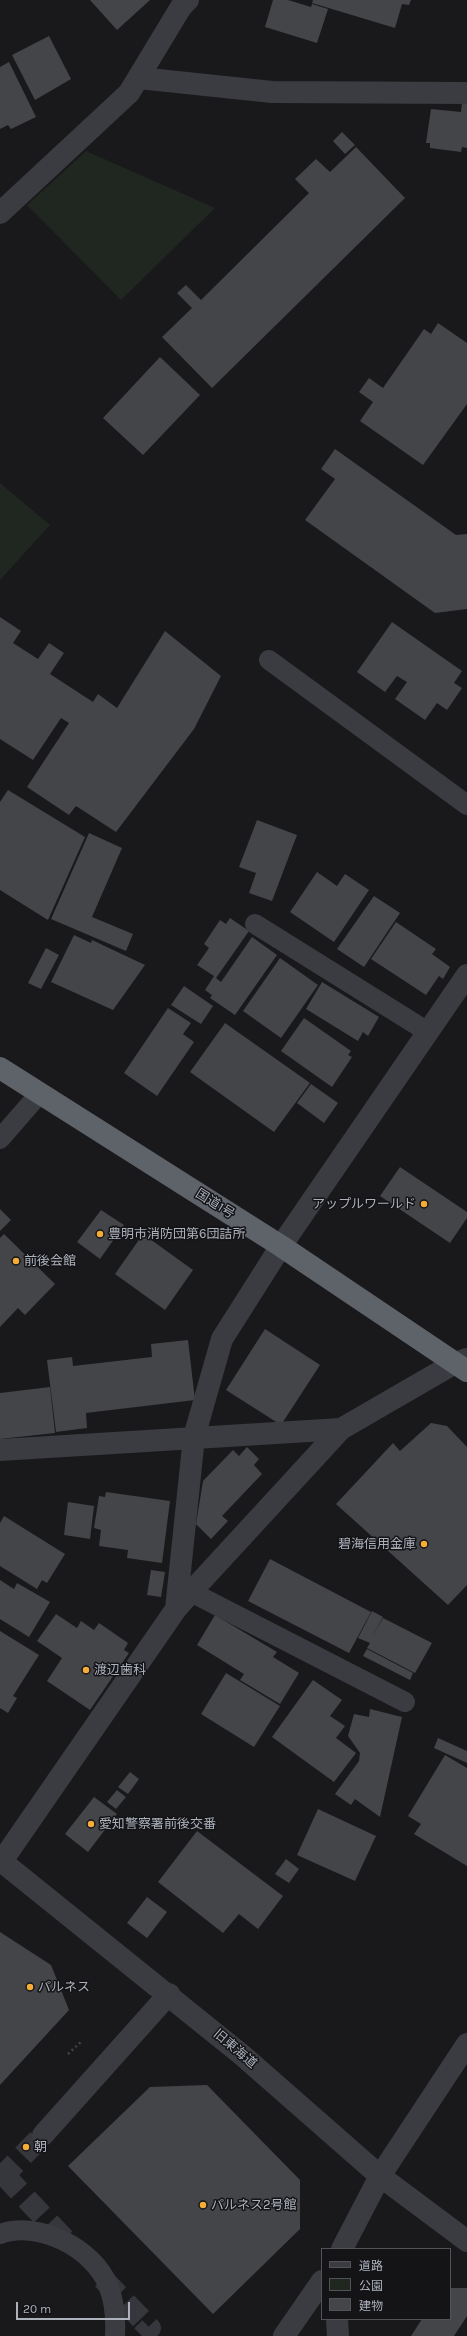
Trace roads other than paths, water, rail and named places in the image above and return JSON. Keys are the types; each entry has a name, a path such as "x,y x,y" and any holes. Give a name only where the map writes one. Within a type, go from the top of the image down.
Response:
{"highway":[{"name":"国道1号","path":"0,1068 281,1246 463,1364"}],"street":[{"path":"0,212 129,93 181,7 188,0"},
{"path":"139,78 272,92 467,93"},
{"path":"176,1609 194,1437 222,1339 281,1246 467,975"},
{"path":"1,1860 176,1609 341,1429 463,1364"},
{"path":"0,1450 341,1429"},
{"name":"旧東海道","path":"1,1860 169,1994 242,2055 380,2176 467,2241"},
{"path":"43,2135 169,1994"},
{"path":"343,2248 380,2176 467,2044"},
{"path":"284,2336 321,2282"},
{"path":"337,2320 338,2336"}],"lane":[{"path":"269,660 467,805"},
{"path":"255,924 428,1032"},
{"path":"0,1139 40,1093"},
{"path":"191,1592 405,1702"},
{"path":"0,2234 35,2231 65,2240 90,2259 108,2284 116,2314 115,2336"}],"tunnel":[{"path":"0,2179 43,2135"},
{"path":"4,2175 72,2247"},
{"path":"103,2279 150,2328 142,2336"}],"place":[{"name":"アップルワールド","path":"424,1204"},
{"name":"豊明市消防団第6団詰所","path":"100,1234"},
{"name":"前後会館","path":"16,1261"},
{"name":"碧海信用金庫","path":"424,1544"},
{"name":"渡辺歯科","path":"86,1670"},
{"name":"愛知警察署前後交番","path":"91,1824"},
{"name":"パルネス","path":"30,1987"},
{"name":"朝","path":"26,2147"},
{"name":"パルネス2号館","path":"203,2205"}]}
